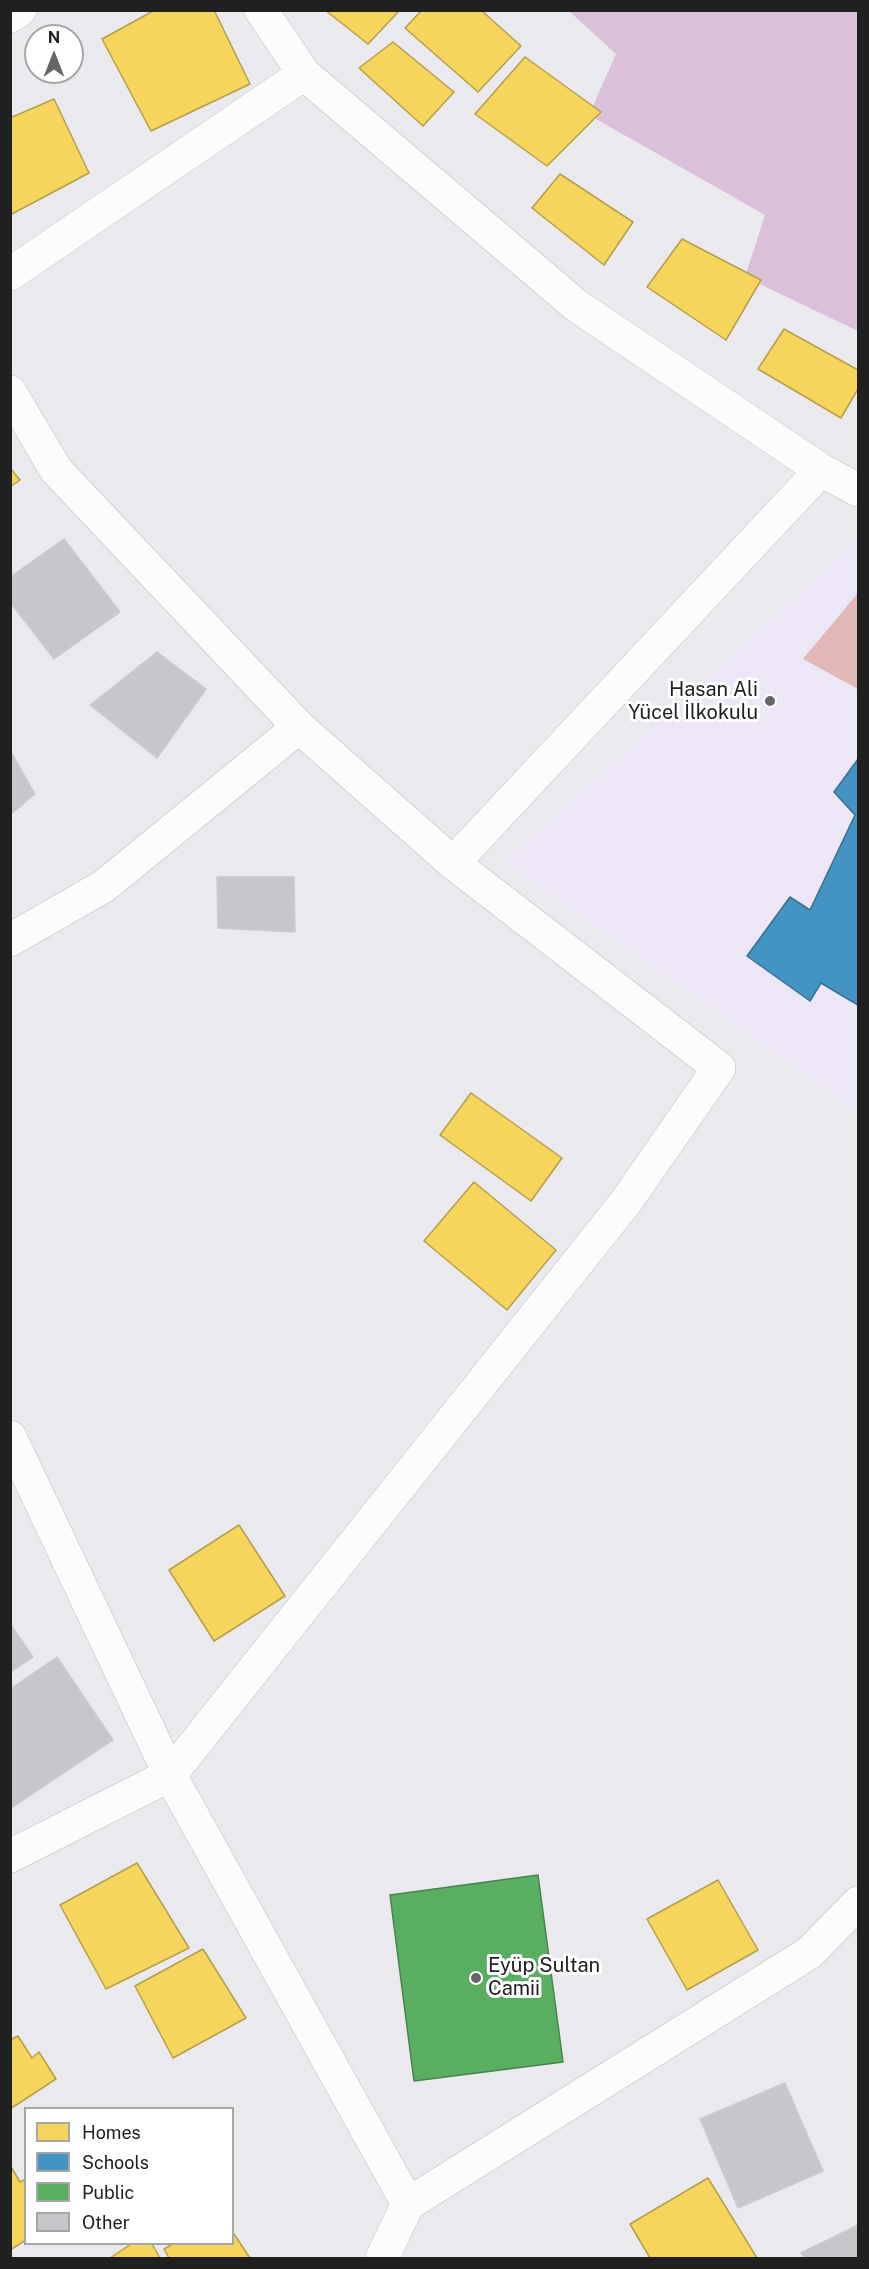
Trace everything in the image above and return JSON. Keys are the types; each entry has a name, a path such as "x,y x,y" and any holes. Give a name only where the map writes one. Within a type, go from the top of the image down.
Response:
{"street":[{"path":"10,16 20,10"},
{"path":"261,10 304,74 577,306 822,470 858,490"},
{"path":"10,274 304,74"},
{"path":"10,392 56,470 299,727 453,863 719,1068 625,1203 170,1775 10,1856"},
{"path":"453,863 822,470"},
{"path":"10,940 104,886 299,727"},
{"path":"10,1437 170,1775 408,2204"},
{"path":"382,2259 408,2204 809,1953 858,1903"}],"shaded area":[{"path":"569,11 858,11 858,331 745,277 765,215 589,115 616,54"},
{"name":"Hasan Ali Yücel İlkokulu","path":"858,540 858,1112 504,862"},
{"path":"858,593 858,689 803,659"}],"building: Homes":[{"path":"155,10 214,10 250,84 151,131 102,39"},
{"path":"325,10 400,10 368,44"},
{"path":"422,10 481,10 521,46 478,92 405,28"},
{"path":"393,42 454,92 423,126 359,68"},
{"path":"525,57 601,112 547,166 475,114"},
{"path":"54,99 89,173 10,215 10,118"},
{"path":"560,174 633,222 604,265 532,208"},
{"path":"682,239 761,280 726,340 647,287"},
{"path":"784,329 858,370 858,389 841,418 758,369"},
{"path":"10,468 20,480 10,487"},
{"path":"471,1093 562,1158 531,1201 440,1135"},
{"path":"474,1182 556,1250 507,1310 424,1241"},
{"path":"239,1525 285,1596 214,1641 169,1570"},
{"path":"137,1863 189,1948 106,1989 60,1905"},
{"path":"718,1880 758,1950 687,1990 647,1919"},
{"path":"203,1949 246,2018 173,2058 135,1986"},
{"path":"18,2036 32,2058 39,2052 56,2079 10,2109 10,2040"},
{"path":"10,2165 20,2182 24,2180 24,2241 10,2250"},
{"path":"708,2178 757,2258 650,2258 630,2224"},
{"path":"234,2234 250,2258 169,2258 164,2249 171,2245 234,2245"},
{"path":"130,2245 153,2245 160,2258 110,2258"}],"building: Schools":[{"path":"858,759 858,1005 821,983 810,1001 747,956 790,897 810,910 855,815 834,792"}],"building: Public":[{"name":"Eyüp Sultan Camii","path":"538,1875 563,2062 414,2081 390,1895"}],"building: Other":[{"path":"64,539 120,612 54,659 10,602 10,577"},
{"path":"157,652 206,689 157,758 90,705"},
{"path":"10,750 35,794 10,815"},
{"path":"217,877 294,877 295,932 218,928"},
{"path":"10,1624 33,1657 10,1672"},
{"path":"57,1657 113,1740 10,1809 10,1689"},
{"path":"785,2083 823,2171 738,2208 700,2119"},
{"path":"858,2225 858,2258 805,2258 801,2253"}],"place":[{"name":"Hasan Ali Yücel İlkokulu","path":"770,701"},
{"name":"Eyüp Sultan Camii","path":"476,1978"}]}
